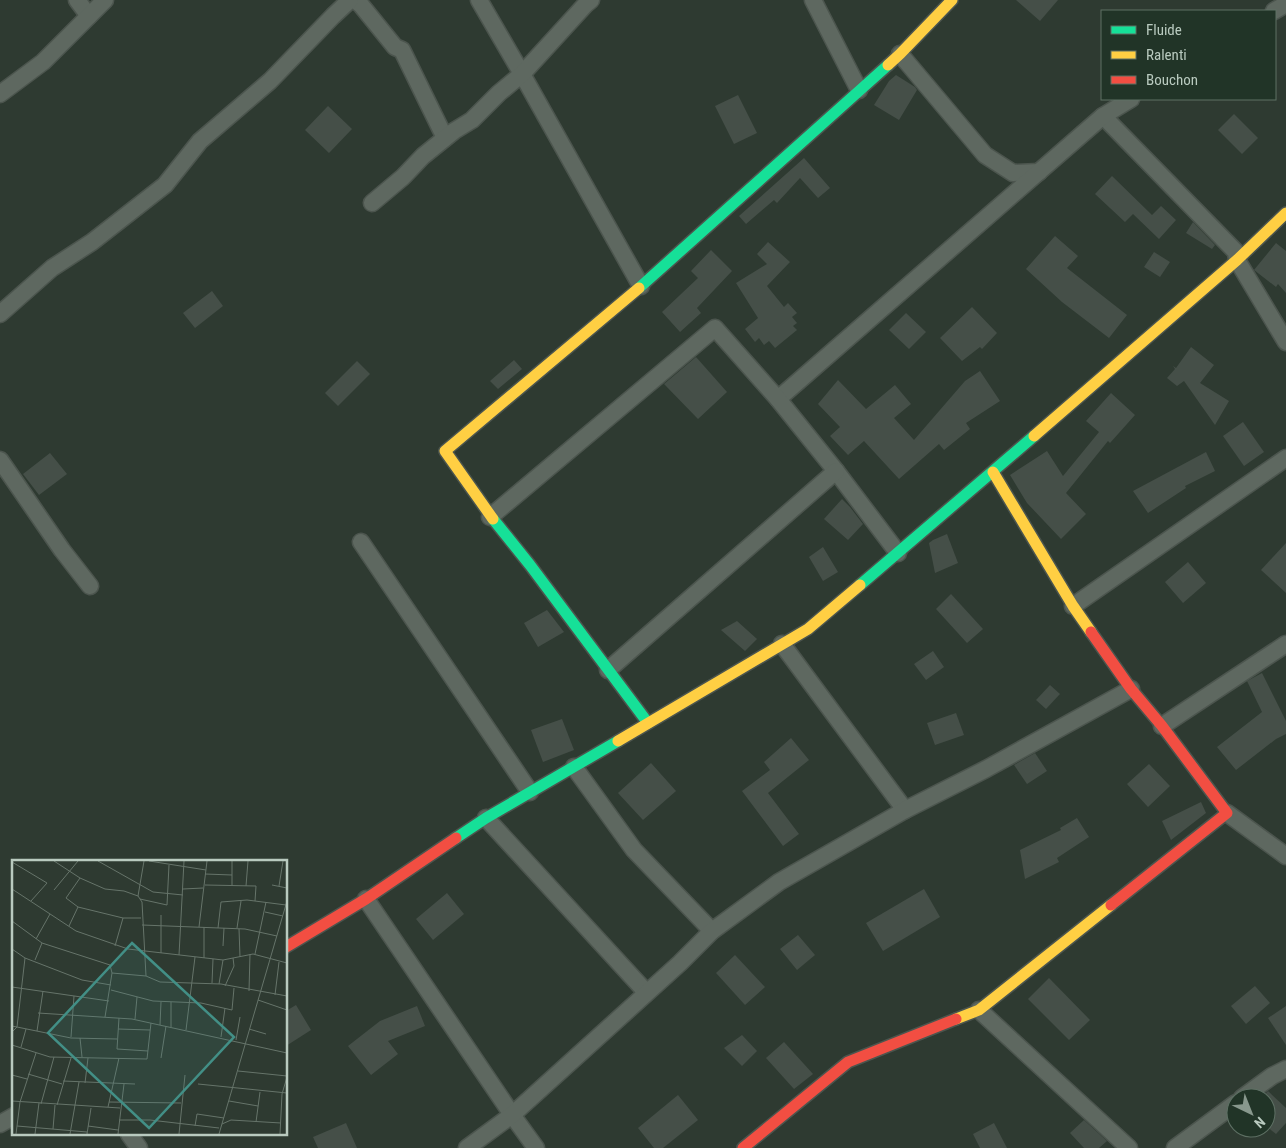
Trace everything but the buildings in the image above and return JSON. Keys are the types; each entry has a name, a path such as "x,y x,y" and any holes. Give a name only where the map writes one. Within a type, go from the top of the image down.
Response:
{"street":[{"path":"77,0 89,16"},
{"path":"0,94 42,62 105,0"},
{"path":"0,314 52,268 92,242 165,185 200,141 270,81 350,0"},
{"path":"355,0 395,47 402,50 445,138"},
{"path":"479,0 641,286"},
{"path":"372,203 403,177 423,156 454,131 472,120 499,93 522,74 591,0"},
{"path":"813,0 859,90"},
{"path":"648,723 530,564 490,517 445,451 641,286 900,54 952,0"},
{"path":"900,54 985,155 1012,173 1039,172"},
{"path":"778,399 1103,116 1130,100"},
{"path":"1103,116 1236,252 1237,260 1286,342"},
{"path":"288,946 366,899 486,818 808,629 993,472 1237,260 1286,213"},
{"path":"490,517 715,328 778,399 898,553"},
{"path":"1073,606 1286,458"},
{"path":"0,460 62,550 90,586"},
{"path":"608,670 836,471"},
{"path":"993,472 1073,606 1130,689 1162,726 1227,813 1286,856"},
{"path":"361,542 530,792"},
{"path":"782,644 905,810"},
{"path":"1162,726 1286,644"},
{"path":"467,1148 512,1115 680,963 712,931 779,882 905,810 986,769 1130,689"},
{"path":"574,767 634,850 712,931"},
{"path":"744,1148 848,1062 979,1010 1227,813"},
{"path":"486,818 646,992"},
{"path":"366,899 536,1148"},
{"path":"979,1010 1129,1148"},
{"path":"1256,1088 1286,1069"},
{"path":"1175,1148 1226,1110"},
{"path":"0,1124 12,1117"},
{"path":"130,1136 139,1148"}],"traffic: fast":[{"path":"639,288 888,65"},
{"path":"860,585 1034,436"},
{"path":"493,519 530,565 648,723"},
{"path":"456,838 486,818 618,741"}],"traffic: slow":[{"path":"888,65 952,0"},
{"path":"1034,436 1237,260 1286,213"},
{"path":"493,519 445,451 639,288"},
{"path":"993,472 1073,606 1091,632"},
{"path":"618,741 808,629 860,585"},
{"path":"956,1019 979,1010 1111,905"}],"traffic: jam":[{"path":"1091,632 1131,689 1162,726 1227,813 1111,905"},
{"path":"288,946 366,899 456,838"},
{"path":"743,1148 848,1062 956,1019"}]}
